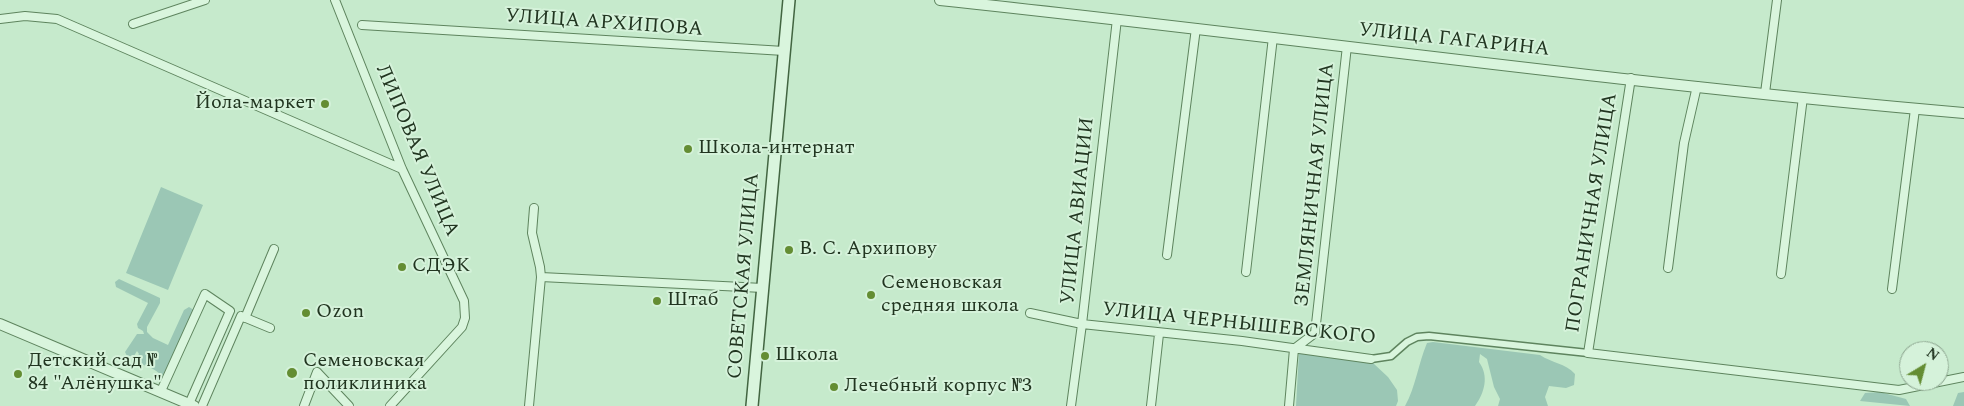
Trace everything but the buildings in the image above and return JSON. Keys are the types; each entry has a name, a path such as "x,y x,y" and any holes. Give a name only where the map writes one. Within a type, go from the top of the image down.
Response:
{"main road":[{"name":"СОВЕТСКАЯ УЛИЦА","path":"752,406 789,0"}],"street":[{"path":"133,24 205,0"},
{"name":"ЛИПОВАЯ УЛИЦА","path":"335,0 402,169 464,301 465,318 462,327 390,406"},
{"name":"УЛИЦА ГАГАРИНА","path":"940,0 1697,86 1964,113"},
{"path":"1765,93 1777,0"},
{"path":"0,19 25,16 58,19 402,169"},
{"name":"УЛИЦА АВИАЦИИ","path":"1071,406 1117,19"},
{"name":"УЛИЦА АРХИПОВА","path":"362,25 784,51"},
{"path":"1167,255 1196,28"},
{"path":"1246,272 1273,37"},
{"name":"ЗЕМЛЯНИЧНАЯ УЛИЦА","path":"1294,349 1316,333 1347,46"},
{"name":"ПОГРАНИЧНАЯ УЛИЦА","path":"1588,353 1631,78"},
{"path":"1668,268 1684,143 1697,86"},
{"path":"1781,274 1803,97"},
{"path":"1892,289 1915,109"},
{"path":"529,406 541,277 532,232 534,208"},
{"path":"202,406 274,250"},
{"path":"541,277 763,288"},
{"path":"161,392 205,294 230,311 270,328"},
{"path":"0,324 191,405 230,311"},
{"name":"УЛИЦА ЧЕРНЫШЕВСКОГО","path":"1030,313 1082,324 1371,359 1391,356 1407,342 1417,337 1429,336 1588,353"},
{"path":"1151,406 1159,334"},
{"path":"1289,406 1294,349"},
{"path":"1588,353 1899,390 1964,377"},
{"path":"304,406 317,372 349,406"}],"green space":[{"path":"161,187 203,205 168,290 126,273"},
{"path":"119,279 160,298 160,303 147,327 147,332 153,338 168,345 184,310 189,307 194,310 163,378 160,379 160,374 157,371 141,364 135,359 139,354 137,351 134,356 127,356 125,352 137,334 144,334 137,324 148,303 116,287 115,282"},
{"path":"1433,342 1540,355 1571,370 1575,374 1574,385 1566,388 1549,386 1545,397 1548,406 1498,406 1500,399 1494,387 1487,359 1480,354 1479,362 1485,378 1483,390 1475,406 1405,406 1412,391 1427,343"},
{"path":"1299,352 1373,363 1388,377 1397,390 1398,401 1396,406 1296,406"},
{"path":"1880,392 1906,399 1910,406 1860,401 1865,393"},
{"path":"1964,392 1964,406 1953,406 1958,393"}],"place":[{"name":"Йола-маркет","path":"325,104"},
{"name":"Школа-интернат","path":"688,149"},
{"name":"В. С. Архипову","path":"789,250"},
{"name":"СДЭК","path":"402,267"},
{"name":"Семеновская средняя школа","path":"871,295"},
{"name":"Штаб","path":"657,301"},
{"name":"Ozon","path":"306,313"},
{"name":"Школа","path":"765,356"},
{"name":"Семеновская поликлиника","path":"292,373"},
{"name":"Детский сад № 84 \"Алёнушка\"","path":"18,374"},
{"name":"Лечебный корпус №3","path":"834,387"}]}
